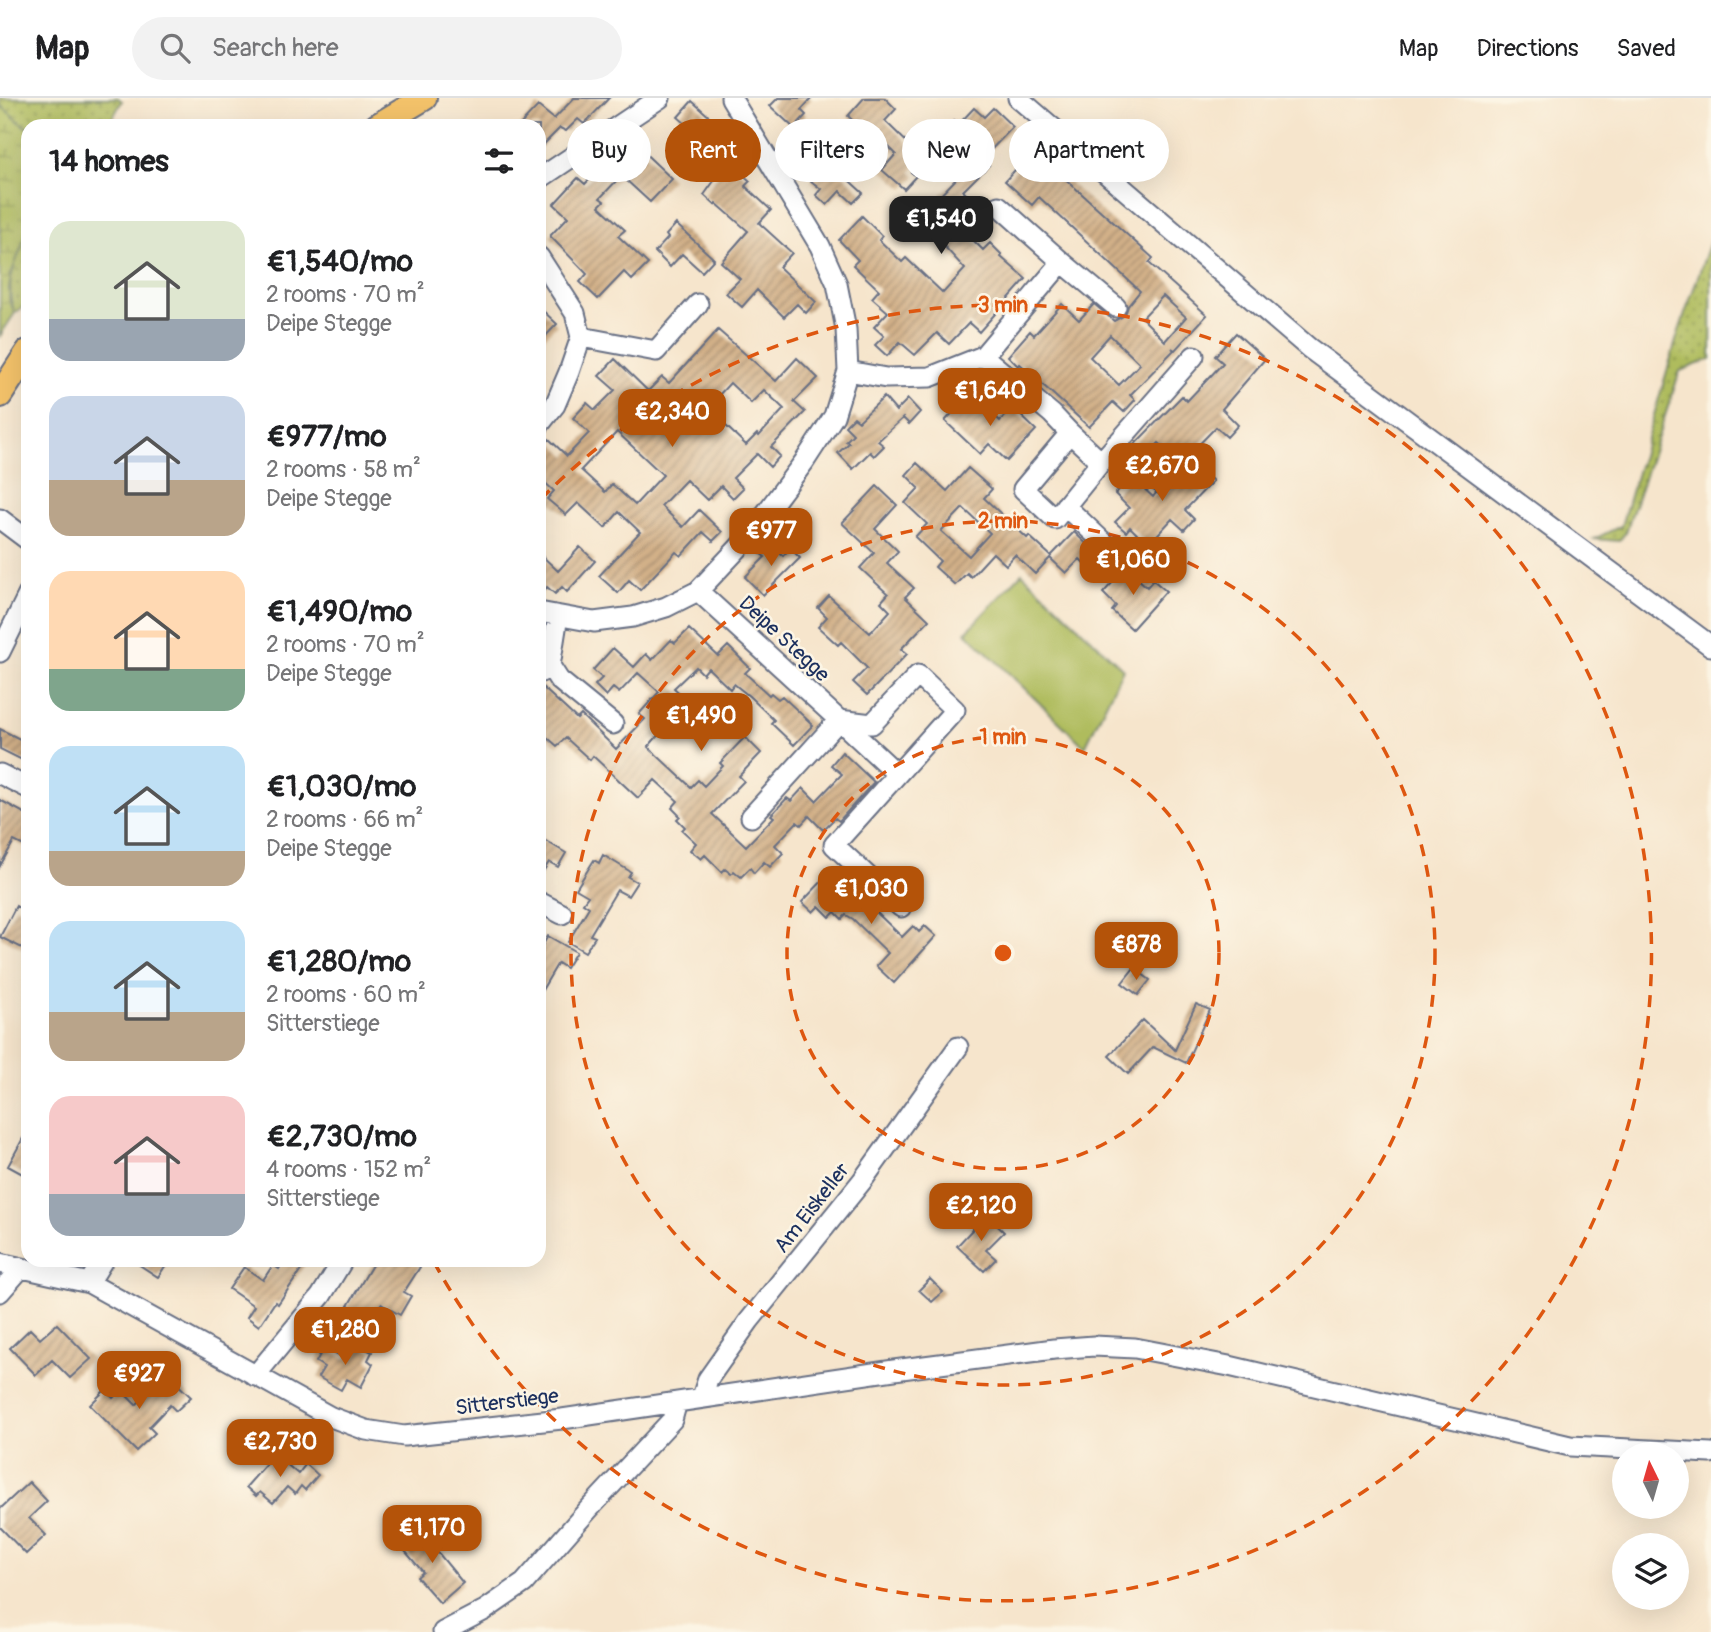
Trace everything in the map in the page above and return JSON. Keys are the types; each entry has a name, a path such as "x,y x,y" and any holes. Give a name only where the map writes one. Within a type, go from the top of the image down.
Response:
{"main road":[{"path":"389,119 424,98"},
{"path":"0,395 21,363"}],"street":[{"path":"546,174 660,98"},
{"path":"546,656 549,614 594,622 633,617 666,607 698,591 745,541 804,462 834,416 848,371 846,329 837,284 820,246 731,98"},
{"path":"1018,98 1309,348 1711,646"},
{"path":"999,206 1116,307"},
{"path":"848,371 886,378 930,377 983,356 1062,262"},
{"path":"546,268 575,313 581,337 555,405 546,416"},
{"path":"581,337 656,351 698,304"},
{"path":"983,356 1052,414 1101,462"},
{"path":"1070,433 1023,489 1055,519 1116,444 1194,356"},
{"path":"1116,444 1160,482"},
{"path":"1065,506 1118,555"},
{"path":"0,519 21,535"},
{"name":"Deipe Stegge","path":"698,591 895,773"},
{"path":"0,652 21,609"},
{"path":"546,671 613,724"},
{"path":"751,817 839,720 872,724 918,675 955,710 895,773 834,845 901,907"},
{"path":"0,774 21,784"},
{"path":"546,906 562,914"},
{"name":"Am Eiskeller","path":"702,1397 708,1379 750,1321 862,1181 958,1046"},
{"name":"Sitterstiege","path":"0,1263 89,1283 331,1417 366,1430 404,1436 562,1419 702,1397 1054,1349 1094,1346 1135,1348 1161,1353 1373,1398 1570,1446 1711,1453"},
{"path":"89,1283 99,1267"},
{"path":"255,1376 321,1296 339,1267"},
{"path":"0,1292 21,1268"},
{"path":"443,1632 485,1610 524,1583 672,1420 677,1402"}],"green space":[{"path":"0,98 118,98 122,101 112,119 21,119 21,123 0,105"},
{"path":"0,105 21,123 21,248 9,289 10,302 15,313 0,336"},
{"path":"1711,239 1711,359 1680,371 1626,532 1619,541 1594,539 1621,526 1678,334"},
{"path":"21,247 21,308 15,313 10,292"},
{"path":"1022,573 1123,669 1085,747 966,632"}],"building":[{"path":"574,98 609,98 589,119 567,119 567,130 560,128 546,142 546,119 526,119 538,106 554,119"},
{"path":"778,98 812,98 801,110 806,115 802,119 784,119 770,106"},
{"path":"864,98 885,98 896,109 887,119 851,119 848,116"},
{"path":"692,101 712,119 680,119 678,117"},
{"path":"974,108 984,117 993,108 1009,123 1009,131 995,146 995,119 964,119"},
{"path":"888,124 902,138 902,182 910,182 904,189 888,175 888,163 896,154 888,146"},
{"path":"651,159 665,172 665,182 669,182 650,202 628,182 651,182"},
{"path":"1009,177 1009,182 1069,182 1153,258 1149,263 1207,315 1175,350 1172,348 1174,350 1130,395 1135,400 1124,412 1113,402 1089,427 1008,356 1030,331 1034,335 1062,304 1079,320 1094,304 1114,321 1125,315 1128,306 1140,291 1039,197 1032,205 1005,181","holes":["1163,296 1186,317 1165,341 1142,318","1110,335 1140,364 1119,385 1090,357"]},
{"path":"574,182 615,182 600,198 604,201 599,206 625,230 618,236 648,264 632,280 624,272 598,299 580,282 587,274 550,236 568,217 554,204"},
{"path":"713,182 749,182 745,186 771,210 759,223 792,253 779,267 816,302 806,313 797,304 784,317 757,290 742,307 726,293 740,279 721,262 748,231 704,195"},
{"path":"812,182 851,182 863,193 853,203 840,191 827,205 816,195 821,189"},
{"path":"953,182 972,182 963,191 978,206 959,226 983,250 990,243 1001,257 1026,279 979,332 969,323 949,344 937,333 915,355 900,342 887,356 875,345 884,336 874,327 888,312 872,298 879,290 853,265 858,260 839,240 862,216 882,236 879,240 902,262 906,258 943,293 965,269 933,234 940,227 932,219 940,210 933,203"},
{"path":"676,224 714,259 702,272 682,254 670,267 655,252"},
{"path":"546,314 557,324 546,336"},
{"path":"718,330 776,381 797,358 818,378 794,402 805,412 771,447 780,456 770,467 757,454 733,478 743,488 733,498 721,486 707,500 686,480 661,506 683,527 699,510 722,532 713,541 703,532 681,556 676,552 640,590 629,580 618,593 599,576 640,532 619,512 605,528 578,503 566,515 547,499 554,491 546,484 546,442 549,439 567,456 589,433 573,418 587,403 595,410 615,390 599,376 615,359 648,391 662,377 669,383","holes":["730,383 751,403 764,390 784,409 759,436 757,434 746,445 707,408","617,432 663,475 635,505 612,484 605,492 581,470"]},
{"path":"1236,333 1265,359 1222,409 1238,425 1227,437 1216,427 1181,463 1159,443 1147,455 1135,444 1182,396 1187,401 1223,363 1215,356"},
{"path":"971,393 1000,421 1012,407 1036,430 1007,461 989,444 980,454 945,421"},
{"path":"884,397 896,411 908,399 920,412 909,424 903,418 878,441 884,446 874,456 870,452 853,469 838,453 849,443 846,441 853,434 845,426 854,417 859,421"},
{"path":"1191,459 1213,481 1185,510 1194,519 1184,530 1172,519 1148,545 1130,527 1126,532 1115,522 1129,508 1115,494 1131,477 1153,497 1156,493 1163,494 1172,485 1172,478"},
{"path":"917,463 947,491 968,468 992,489 984,498 1051,556 1074,532 1099,556 1088,567 1080,559 1066,573 1050,558 1035,574 1015,555 1006,565 993,553 971,577 967,573 955,585 935,567 940,561 915,537 927,524 905,503 919,488 906,475","holes":["963,508 990,533 969,556 941,531"]},
{"path":"877,486 897,505 875,529 898,551 887,563 914,588 905,597 929,620 901,649 907,654 867,695 853,682 867,668 841,642 838,645 818,627 827,617 818,608 829,596 870,633 890,611 881,602 888,594 860,568 874,553 842,523"},
{"path":"771,544 783,556 790,548 800,558 763,595 745,577 765,557 761,554"},
{"path":"580,547 595,561 567,592 562,587 555,594 546,588 546,560 558,571"},
{"path":"1126,568 1147,587 1153,580 1166,591 1132,629 1112,611 1116,606 1103,593"},
{"path":"689,629 718,656 728,646 750,668 745,673 769,695 771,693 778,699 782,696 813,725 794,745 771,723 774,720 749,696 734,684 730,689 708,668 703,674 696,667 674,688 684,697 676,706 680,710 648,747 691,787 698,780 704,786 723,766 720,763 745,737 761,753 739,776 744,781 712,814 746,846 774,817 771,815 787,798 791,801 803,788 816,801 842,774 831,765 842,752 874,782 839,821 835,818 823,830 809,816 801,825 797,822 775,845 783,853 770,867 764,862 754,873 750,868 741,877 734,871 731,874 725,869 722,872 705,855 701,859 690,850 696,843 682,830 685,827 677,819 680,816 672,808 678,801 655,780 638,798 593,756 590,760 566,738 557,746 548,738 546,740 546,690 577,719 581,715 616,749 645,719 639,714 659,692 638,673 619,693 613,688 606,696 595,685 602,678 593,670 613,648 634,667 646,654 652,660 671,640 675,643"},
{"path":"0,729 21,740 21,760 0,749"},
{"path":"0,800 21,811 21,844 14,841 0,866"},
{"path":"546,841 566,853 558,867 549,862 546,867"},
{"path":"603,855 631,872 628,877 637,882 628,896 617,890 590,935 595,937 585,952 568,942 589,907 583,903 588,896 576,889 594,860 599,863"},
{"path":"829,874 844,889 848,885 902,937 913,926 919,932 925,926 936,936 894,983 876,966 888,953 853,919 846,915 842,919 835,912 830,917 819,906 813,912 802,902"},
{"path":"16,906 21,909 21,948 0,937"},
{"path":"548,936 576,952 566,968 558,963 546,983"},
{"path":"1134,968 1150,980 1138,995 1122,983"},
{"path":"1196,1004 1210,1010 1186,1063 1153,1047 1128,1074 1109,1056 1143,1020 1175,1050"},
{"path":"21,1142 21,1173 8,1166"},
{"path":"986,1215 1004,1232 986,1250 996,1259 984,1271 957,1246"},
{"path":"143,1267 164,1267 158,1277"},
{"path":"244,1267 263,1280 272,1267 303,1267 259,1326 247,1317 254,1306 229,1289"},
{"path":"371,1267 420,1267 404,1292 411,1296 400,1315 381,1304 366,1331 342,1316"},
{"path":"930,1279 943,1292 932,1302 919,1290"},
{"path":"57,1324 91,1359 70,1378 52,1360 36,1375 10,1348 30,1329 40,1339"},
{"path":"354,1343 372,1352 368,1360 373,1364 361,1387 347,1379 341,1390 318,1377 324,1367 316,1362 324,1347 347,1359"},
{"path":"170,1377 191,1397 176,1411 170,1405 149,1427 155,1433 136,1451 90,1405 105,1390 113,1398 121,1390 136,1405 153,1388 156,1391"},
{"path":"275,1454 298,1474 306,1464 318,1475 305,1490 301,1486 295,1494 287,1487 273,1503 260,1492 256,1496 246,1487"},
{"path":"29,1482 47,1501 29,1518 46,1535 26,1554 0,1527 0,1509"},
{"path":"434,1530 443,1543 435,1549 463,1583 440,1603 417,1577 423,1572 399,1544 412,1533 419,1541"}]}
